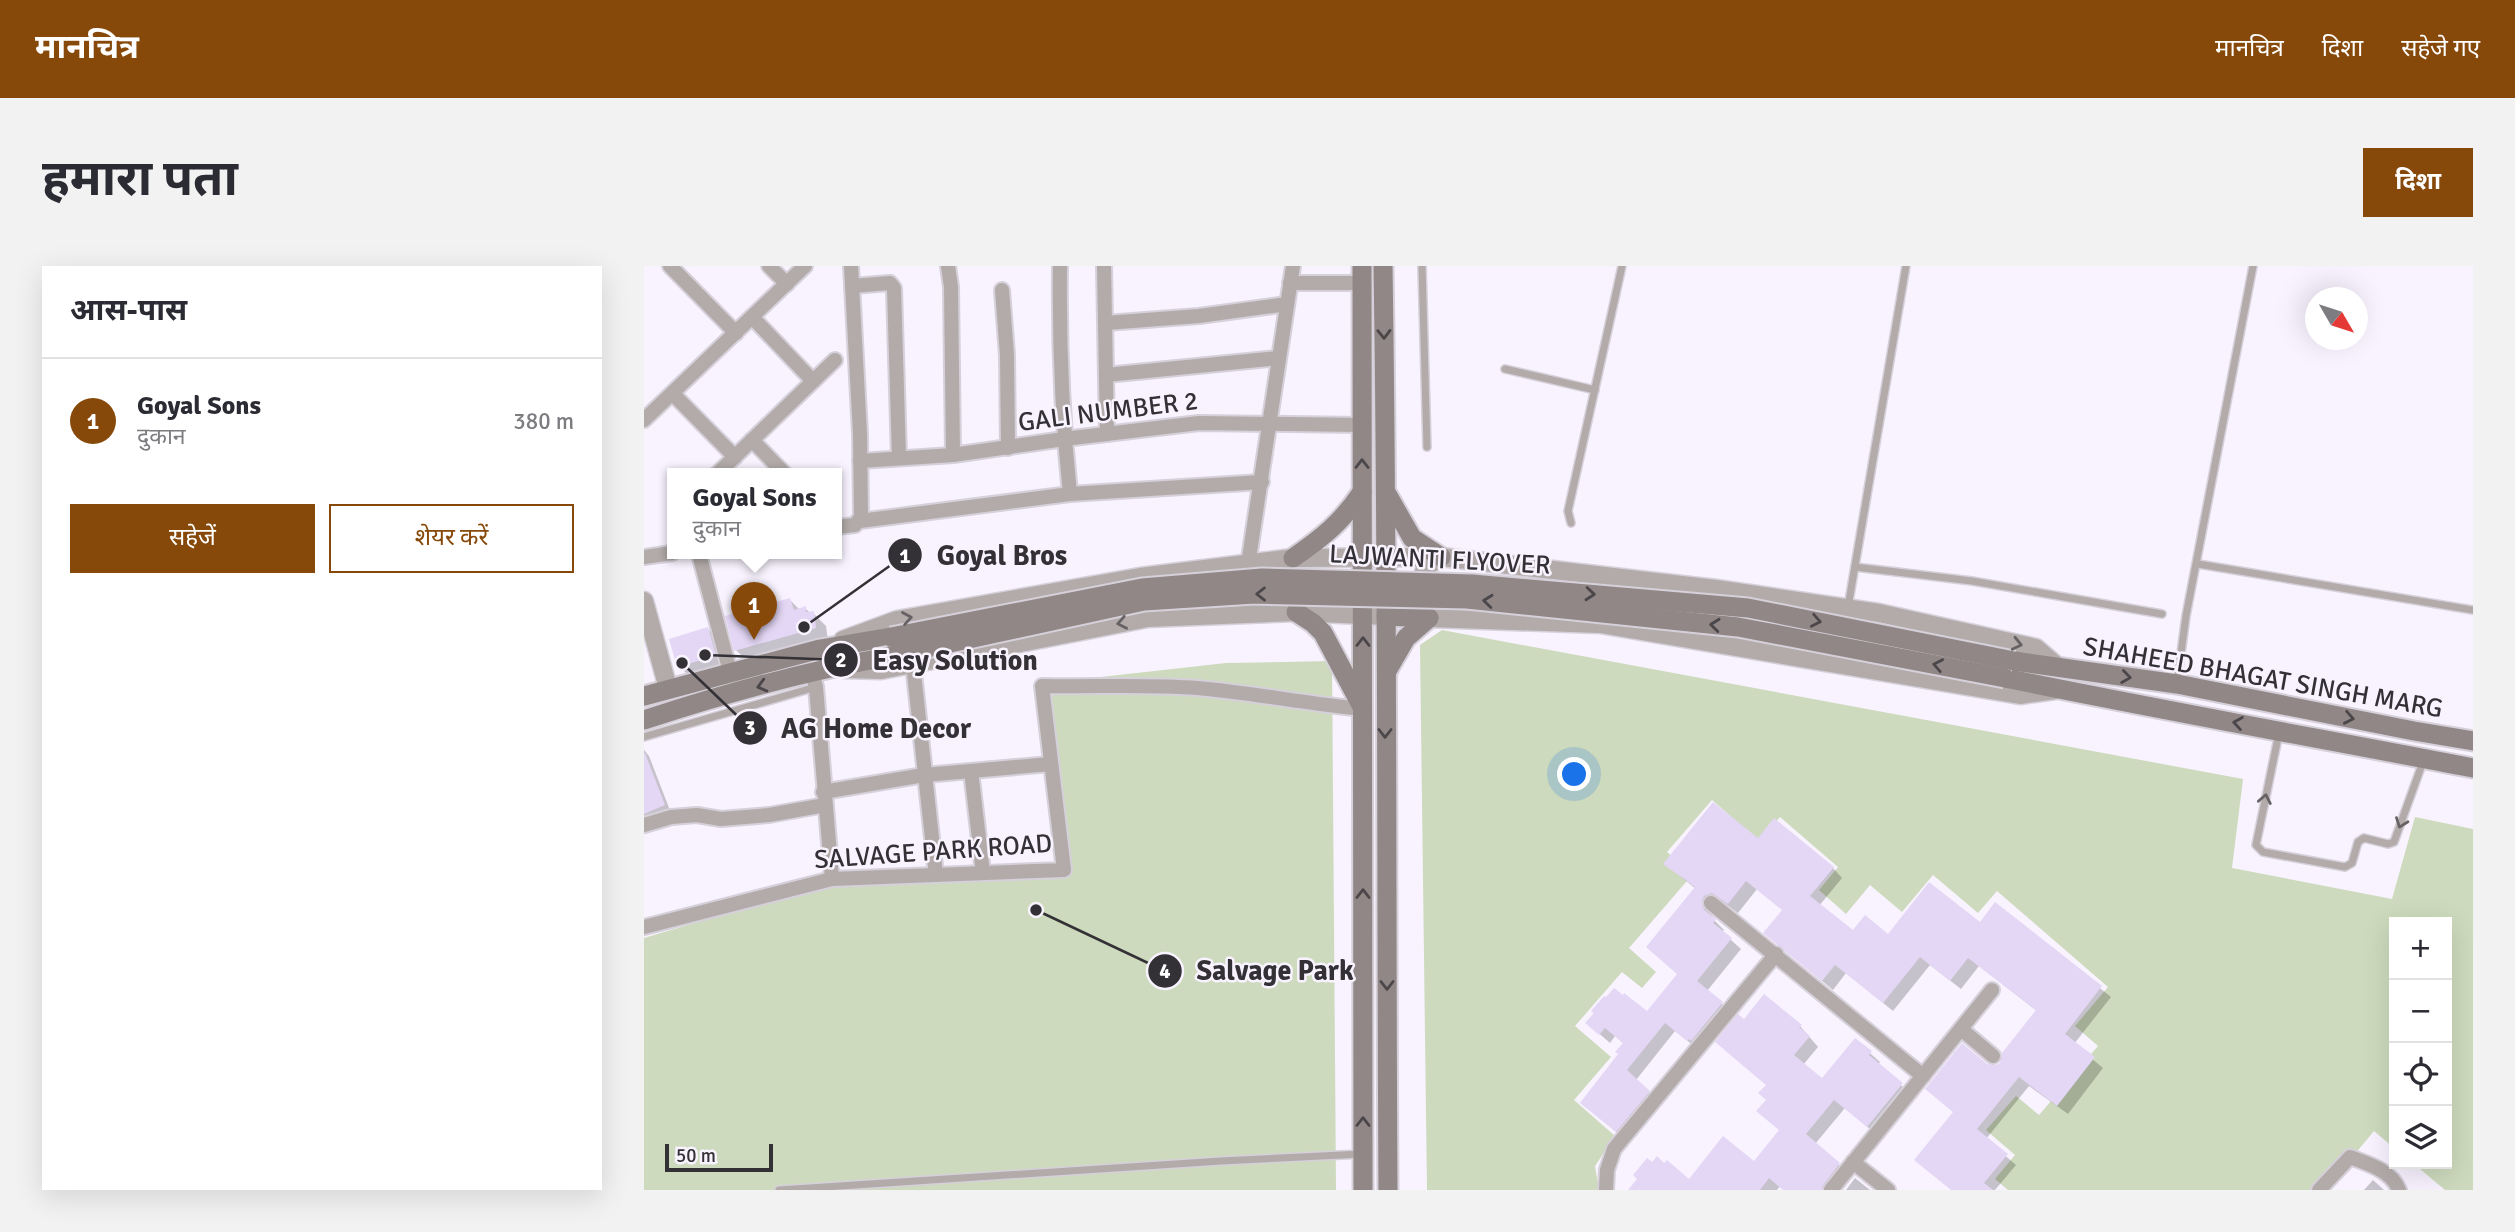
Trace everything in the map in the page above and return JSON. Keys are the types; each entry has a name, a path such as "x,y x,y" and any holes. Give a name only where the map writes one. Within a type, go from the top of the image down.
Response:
{"main road":[{"path":"1383,266 1387,493 1385,674 1388,1190"},
{"path":"1362,275 1363,1190"},
{"path":"1293,558 1327,535 1347,515 1362,492"},
{"path":"1387,493 1412,538 1441,557"},
{"name":"LAJWANTI FLYOVER","path":"820,649 1142,588 1262,578 1472,584 1748,608 2010,669 2062,690"},
{"name":"LAJWANTI FLYOVER","path":"818,676 876,659 1144,601 1268,594 1467,599 1738,627 2010,669 2058,667"},
{"path":"1296,612 1323,633 1363,709"},
{"name":"SHAHEED BHAGAT SINGH MARG","path":"1386,616 1429,618"},
{"path":"1385,674 1406,638 1429,618"},
{"path":"644,696 820,649"},
{"name":"SHAHEED BHAGAT SINGH MARG","path":"2058,667 2177,684 2473,741"},
{"path":"644,720 696,703 818,676"},
{"name":"SHAHEED BHAGAT SINGH MARG","path":"2062,690 2473,768"}],"street":[{"path":"670,266 736,333"},
{"path":"769,266 787,284"},
{"path":"644,420 806,266"},
{"path":"851,266 860,461 860,521"},
{"path":"948,266 951,287 953,455"},
{"path":"1060,266 1059,333 1064,439 1070,494"},
{"path":"1104,266 1107,434"},
{"path":"1248,565 1293,266"},
{"path":"1290,283 1362,275"},
{"path":"852,286 890,283 894,288 899,458"},
{"path":"1002,290 1007,355 1008,448"},
{"path":"1107,323 1199,316 1287,304"},
{"path":"752,317 813,381"},
{"path":"1106,375 1278,358"},
{"path":"723,468 835,360"},
{"path":"673,394 735,457"},
{"name":"GALI NUMBER 2","path":"860,461 953,455 1199,424 1362,425"},
{"path":"752,440 779,468"},
{"path":"842,526 855,525 860,521 1070,494 1262,482"},
{"path":"644,557 667,554"},
{"path":"820,649 897,620 1140,578 1293,558 1363,557"},
{"name":"SHAHEED BHAGAT SINGH MARG","path":"1363,557 1441,557 1716,589 1848,608 2036,648 2058,667"},
{"path":"1429,618 1418,607 1424,567 1441,557"},
{"path":"700,559 730,672"},
{"path":"1140,578 1155,583 1158,605 1148,618"},
{"path":"644,601 668,688"},
{"path":"832,879 824,798 818,676 913,664 1148,618 1296,612 1386,616"},
{"name":"SHAHEED BHAGAT SINGH MARG","path":"1429,618 1600,624 2020,695 2062,690"},
{"path":"913,664 936,875"},
{"name":"SALVAGE PARK ROAD","path":"644,927 832,879 1065,870 1042,687 1194,688 1268,695 1308,704 1363,709"},
{"path":"644,825 671,817 697,815 721,819 769,815 824,798 924,775 1051,764"},
{"path":"971,771 983,873"},
{"path":"1711,903 1923,1076"},
{"path":"1606,1190 1607,1170 1614,1149 1776,954"},
{"path":"1831,1190 1992,990"},
{"path":"1961,1029 1993,1056"},
{"path":"2319,1190 2350,1157 2380,1170 2395,1182 2399,1190"},
{"path":"1853,1162 1888,1190"}],"lane":[{"path":"1422,266 1427,447"},
{"path":"1571,523 1568,511 1622,266"},
{"path":"1848,608 1906,266"},
{"path":"2177,684 2186,616 2253,266"},
{"path":"1505,369 1595,390"},
{"path":"2198,564 2473,610"},
{"path":"1855,567 1972,581 2162,614"},
{"path":"644,737 818,676"},
{"path":"2279,730 2256,845 2263,852 2345,867 2352,863 2358,842 2364,838 2388,844 2394,842 2424,759"},
{"path":"779,1190 1363,1154"}],"green space":[{"path":"1442,630 2243,779 2232,868 2392,899 2415,817 2473,829 2473,1190 2445,1190 2420,1169 2452,1169 2452,917 2389,917 2389,1144 2374,1131 2325,1190 2008,1190 1995,1179 2015,1155 1986,1130 2016,1096 2039,1115 2098,1046 2075,1026 2108,987 1997,891 1978,913 1933,875 1902,912 1870,885 1846,914 1819,890 1838,867 1780,817 1759,841 1712,800 1667,852 1693,874 1629,948 1656,972 1642,988 1622,972 1575,1026 1611,1057 1574,1100 1615,1136 1595,1166 1599,1190 1427,1190 1420,645"},
{"path":"1332,661 1336,1190 644,1190 644,938 833,882 877,874 1063,862 1047,683 1226,663"}],"building":[{"path":"790,598 794,610 806,606 806,612 814,611 816,628 734,651 725,616"},
{"path":"708,627 716,656 677,667 669,639"},
{"path":"644,754 665,805 644,814"},
{"path":"1713,802 1758,838 1774,818 1834,867 1810,896 1853,930 1865,915 1888,934 1929,882 1980,922 1995,902 2102,986 2065,1034 2095,1057 2057,1106 2019,1077 1977,1129 2008,1154 1984,1183 1993,1190 1951,1190 1914,1160 1953,1112 1925,1089 1962,1043 1987,1064 2000,1063 2002,1053 2036,1010 1968,958 1950,981 1920,957 1883,1003 1835,965 1822,981 1763,933 1782,910 1746,881 1728,904 1712,893 1704,896 1702,901 1704,910 1716,919 1713,923 1732,938 1697,981 1723,1002 1691,1041 1687,1041 1665,1023 1627,1070 1650,1091 1616,1132 1580,1103 1618,1054 1615,1052 1623,1043 1605,1028 1599,1035 1585,1023 1594,1013 1591,1011 1614,988 1647,1011 1677,974 1646,947 1695,887 1663,864"},
{"path":"1764,994 1802,1025 1799,1027 1810,1036 1794,1055 1822,1078 1855,1038 1872,1051 1869,1055 1903,1083 1867,1127 1834,1100 1806,1134 1840,1163 1822,1190 1783,1190 1769,1178 1760,1190 1628,1190 1637,1179 1633,1175 1647,1158 1652,1162 1657,1156 1664,1163 1667,1160 1689,1179 1723,1136 1754,1161 1779,1130 1756,1111 1766,1100 1758,1093 1766,1085 1715,1042 1738,1014 1744,1019"}],"place":[{"name":"Goyal Bros","path":"804,627"},
{"name":"Goyal Sons","path":"754,640"},
{"name":"Easy Solution","path":"705,655"},
{"name":"AG Home Decor","path":"682,663"},
{"name":"Salvage Park","path":"1036,910"}]}
